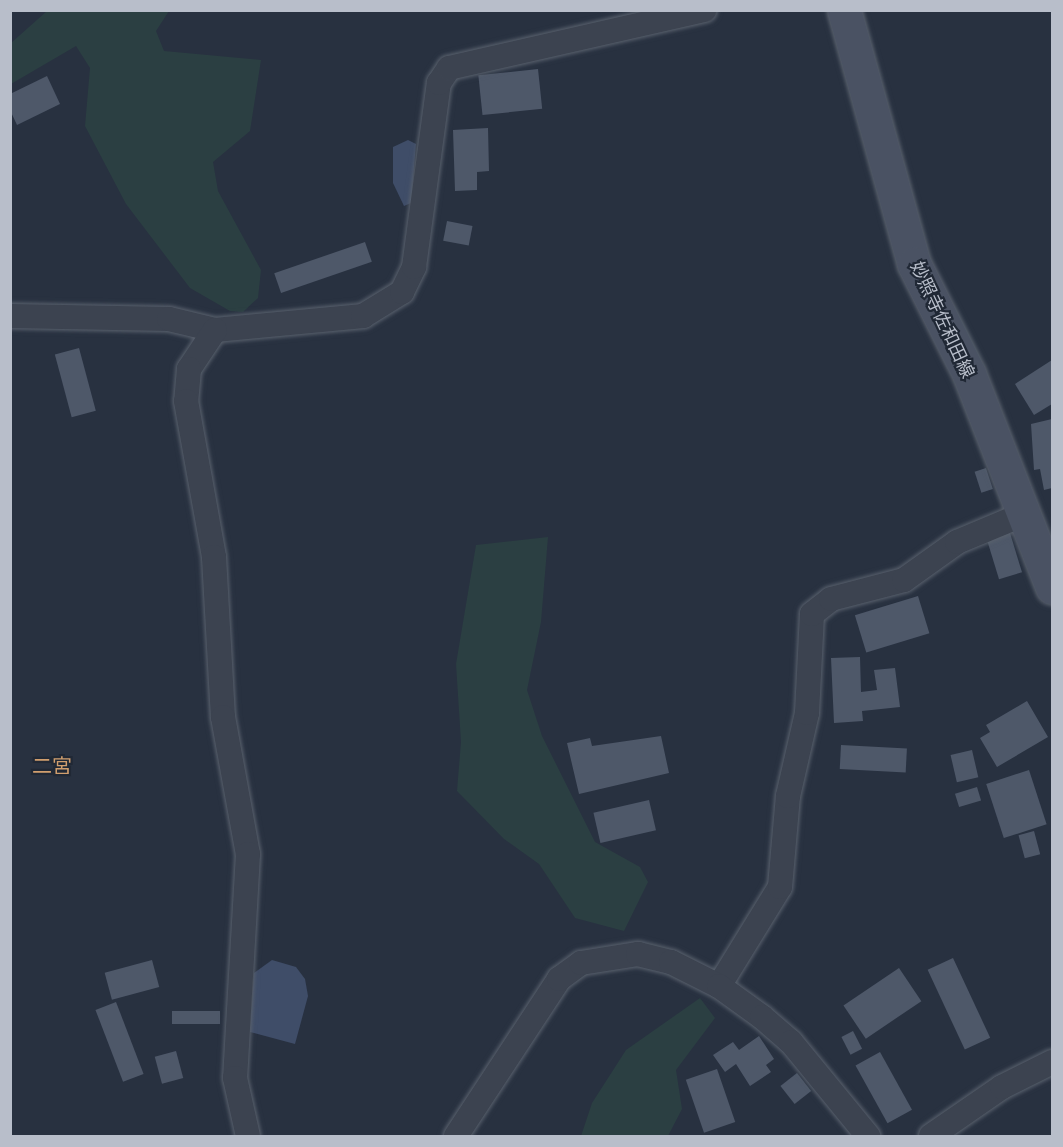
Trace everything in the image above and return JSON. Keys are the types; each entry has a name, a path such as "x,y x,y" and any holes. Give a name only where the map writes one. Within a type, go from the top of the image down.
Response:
{"main road":[{"name":"妙照寺佐和田線","path":"844,10 914,264 969,374 1053,588"}],"street":[{"path":"10,316 169,319 215,330 363,316 402,292 414,267 439,83 449,68 705,10"},
{"path":"215,330 189,369 186,401 214,557 223,717 248,854 234,1078 248,1137"},
{"path":"719,986 780,887 788,796 807,713 812,614 831,599 904,580 957,542 1024,514"},
{"path":"456,1137 559,979 581,963 638,954 671,962 719,986 791,1042 868,1137"},
{"path":"931,1137 1002,1087 1053,1062"}],"green space":[{"path":"47,11 169,11 156,31 164,51 261,60 250,131 213,162 218,191 261,270 258,298 243,312 230,311 190,288 126,204 85,126 90,68 76,46 11,84 11,43"},
{"path":"548,537 541,622 527,690 542,736 595,842 640,867 648,882 624,931 575,918 539,864 504,839 457,791 461,742 456,664 476,545"},
{"path":"700,998 715,1018 676,1070 682,1109 668,1136 581,1136 592,1103 626,1050"}],"water":[{"path":"408,140 416,144 411,203 404,206 393,183 393,147"},
{"path":"272,960 296,967 305,979 308,996 295,1044 250,1032 254,973"}],"building":[{"path":"538,69 542,109 483,115 478,75"},
{"path":"47,76 60,104 17,125 10,110 10,94"},
{"path":"488,128 489,171 477,172 477,190 455,191 453,130"},
{"path":"447,221 473,226 469,246 443,241"},
{"path":"365,242 372,262 281,293 274,273"},
{"path":"79,348 96,411 72,417 55,354"},
{"path":"1052,360 1052,404 1034,415 1015,384"},
{"path":"1052,419 1052,488 1044,490 1040,469 1034,470 1031,424"},
{"path":"986,468 993,489 981,493 975,472"},
{"path":"1010,533 1022,572 999,579 987,540"},
{"path":"918,596 929,633 866,653 855,615"},
{"path":"860,657 861,692 877,690 874,670 895,668 900,707 862,711 863,721 834,723 831,658"},
{"path":"1027,701 1048,737 997,767 980,738 990,732 986,725"},
{"path":"661,736 669,773 579,794 567,743 590,738 592,746"},
{"path":"841,745 907,748 906,772 840,769"},
{"path":"972,750 978,777 957,782 951,755"},
{"path":"1029,770 1047,824 1004,838 986,784"},
{"path":"977,787 981,800 959,807 955,794"},
{"path":"649,800 656,830 600,843 593,813"},
{"path":"1034,831 1040,854 1025,858 1019,835"},
{"path":"953,958 990,1038 965,1050 928,970"},
{"path":"152,960 159,987 112,1000 105,973"},
{"path":"899,968 921,1001 866,1039 843,1005"},
{"path":"116,1002 144,1074 123,1082 95,1010"},
{"path":"172,1011 220,1011 220,1024 172,1024"},
{"path":"853,1031 862,1049 850,1055 841,1037"},
{"path":"759,1036 774,1059 766,1065 771,1072 750,1086 736,1064 725,1072 713,1055 733,1042 739,1050"},
{"path":"176,1051 183,1078 162,1084 155,1057"},
{"path":"880,1052 912,1110 888,1123 856,1066"},
{"path":"717,1069 735,1122 704,1133 686,1080"},
{"path":"797,1073 811,1091 795,1104 780,1086"}],"district":[{"name":"二宮","path":"52,766"}]}
